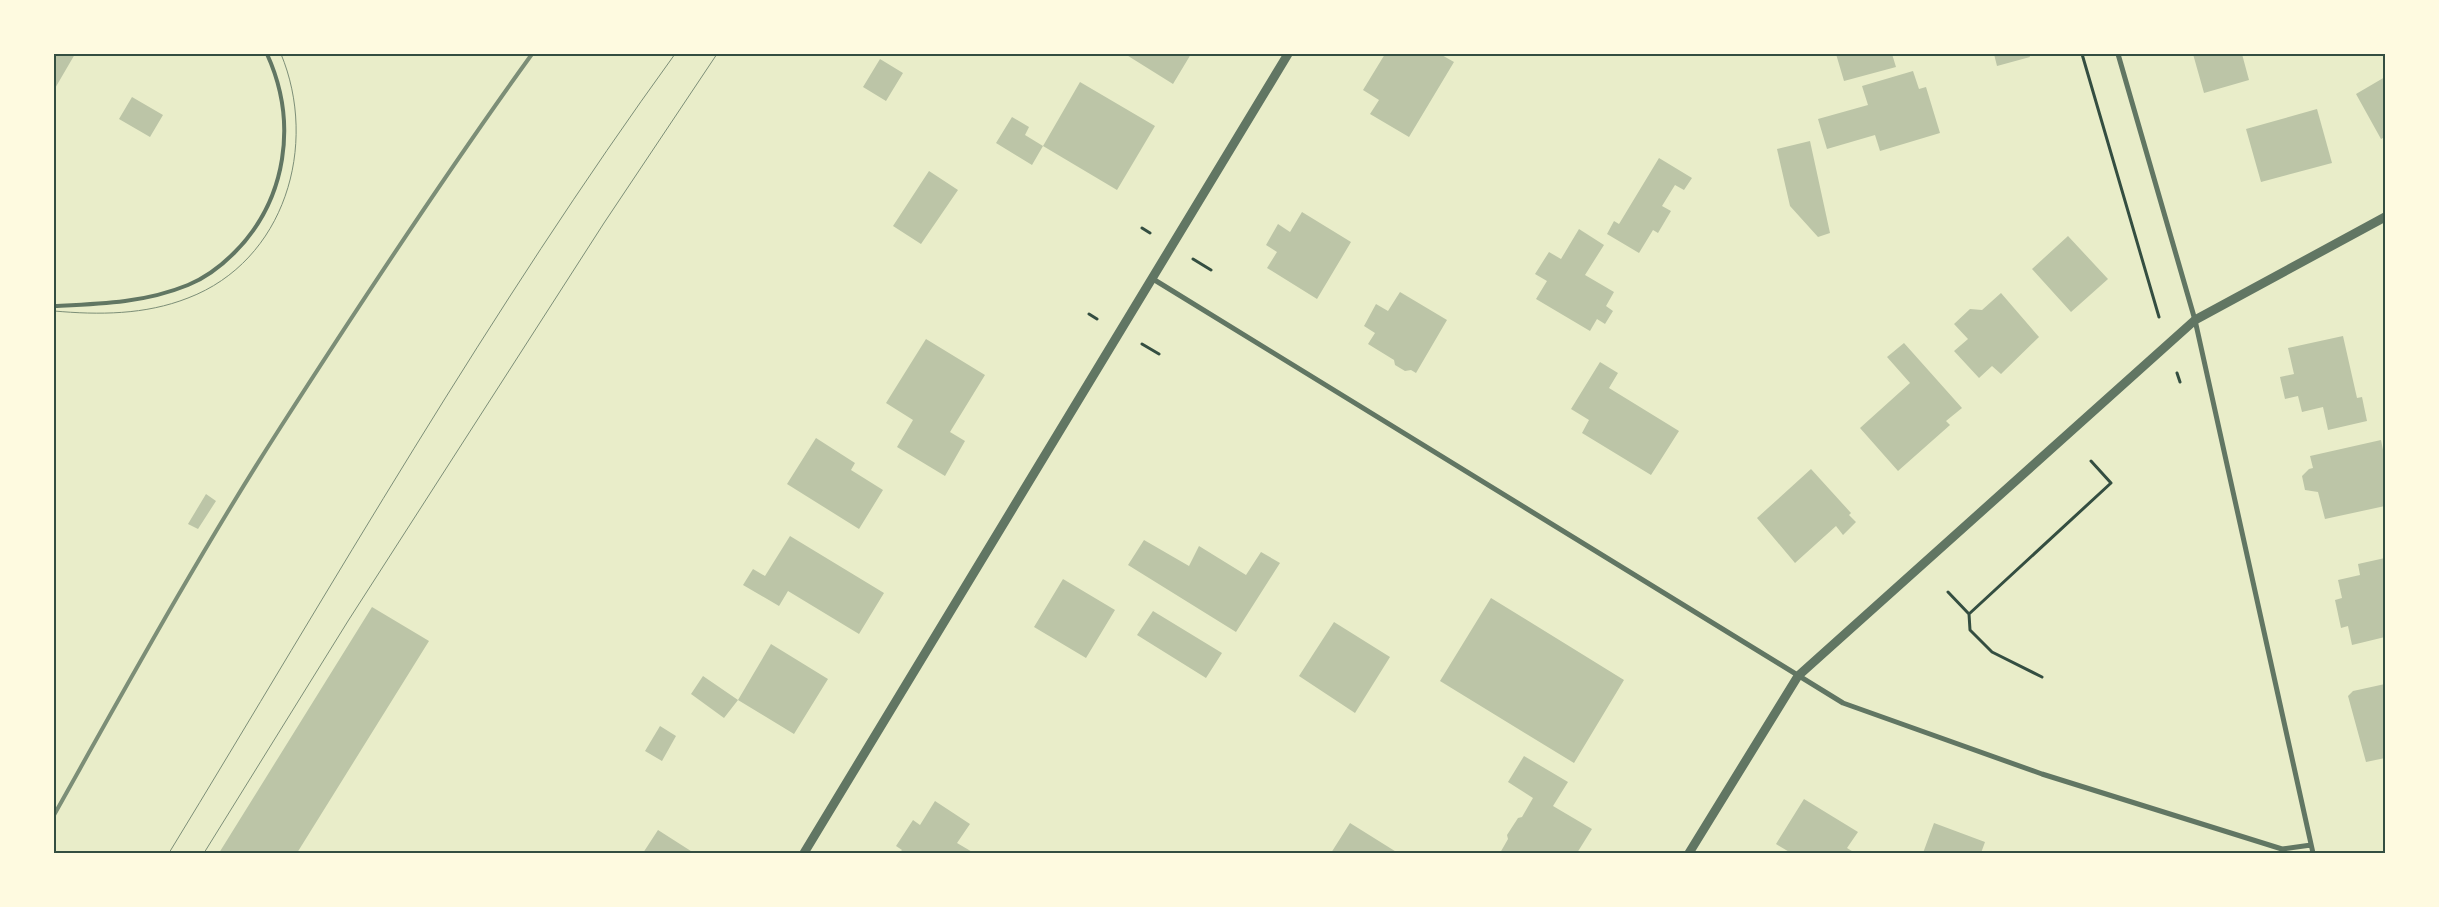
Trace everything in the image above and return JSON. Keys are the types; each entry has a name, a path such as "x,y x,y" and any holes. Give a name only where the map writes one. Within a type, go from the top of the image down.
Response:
{"street":[{"path":"804,853 1288,54"},
{"path":"2118,54 2195,320 2313,853"},
{"path":"1689,853 1798,676 2195,320 2385,217"},
{"path":"1152,279 1753,646 1843,703 2042,774 2282,849 2311,845"}],"lane":[{"path":"54,306 114,303 166,293 204,277 241,246 260,221 268,205 277,182 284,150 283,108 275,74 267,54"}],"path":[{"path":"2082,54 2154,300"},
{"path":"1969,614 2111,483 2091,461"},
{"path":"1948,592 1969,614 1970,630 1992,652 2042,677"}],"building":[{"path":"54,54 75,54 54,90"},
{"path":"1125,54 1191,54 1173,84"},
{"path":"1385,54 1440,54 1454,62 1409,137 1370,114 1379,100 1363,90"},
{"path":"1836,54 1892,54 1896,67 1844,81"},
{"path":"1994,54 2029,54 2030,57 1997,66"},
{"path":"2193,54 2242,54 2249,80 2204,93"},
{"path":"880,59 903,73 886,101 863,87"},
{"path":"1913,71 1919,89 1926,87 1940,133 1880,151 1875,135 1827,149 1818,119 1868,105 1862,86"},
{"path":"2385,77 2385,137 2381,139 2356,94"},
{"path":"1080,82 1155,126 1117,190 1043,146"},
{"path":"132,97 163,115 150,137 119,119"},
{"path":"2317,109 2332,163 2261,182 2246,129"},
{"path":"1012,117 1029,127 1025,135 1043,146 1032,165 996,143"},
{"path":"1810,141 1830,233 1818,237 1790,206 1777,149"},
{"path":"1659,158 1692,178 1684,190 1675,185 1662,206 1671,211 1658,233 1653,230 1639,253 1607,234 1614,221 1619,224"},
{"path":"929,171 958,190 921,244 893,226"},
{"path":"1302,212 1351,242 1317,299 1267,268 1277,252 1266,245 1278,224 1290,232"},
{"path":"1579,229 1604,245 1585,275 1614,292 1606,306 1613,311 1605,324 1597,319 1590,331 1536,299 1547,281 1535,274 1549,252 1561,259"},
{"path":"2068,236 2108,279 2071,312 2032,269"},
{"path":"1400,292 1447,320 1416,373 1411,370 1405,371 1395,365 1394,360 1368,344 1375,333 1364,326 1376,304 1388,311"},
{"path":"2001,293 2039,337 2001,374 1992,366 1979,378 1954,351 1968,339 1954,324 1970,309 1982,310"},
{"path":"2343,336 2357,398 2362,397 2367,421 2328,430 2323,407 2302,412 2298,396 2285,399 2280,377 2294,374 2288,348"},
{"path":"926,339 985,375 950,432 965,441 945,476 897,447 913,420 886,403"},
{"path":"1904,343 1962,408 1946,421 1950,425 1898,471 1860,428 1910,383 1887,357"},
{"path":"1600,362 1618,373 1609,388 1679,431 1651,475 1582,433 1589,420 1571,409"},
{"path":"816,438 855,463 851,470 883,490 859,529 787,484"},
{"path":"2381,440 2385,460 2385,506 2325,519 2318,492 2305,490 2302,476 2309,469 2313,468 2310,456"},
{"path":"1811,469 1851,513 1849,515 1856,522 1843,535 1836,526 1795,563 1757,518"},
{"path":"206,494 216,501 198,529 188,524"},
{"path":"790,536 884,593 859,634 788,591 779,606 743,585 753,569 765,576"},
{"path":"1144,540 1189,566 1199,546 1246,575 1261,552 1280,563 1236,632 1128,565"},
{"path":"2385,558 2385,637 2352,645 2348,626 2341,628 2335,600 2342,598 2338,580 2360,575 2358,564"},
{"path":"1063,579 1115,610 1086,658 1034,627"},
{"path":"1491,598 1624,680 1574,763 1440,681"},
{"path":"372,607 429,641 297,853 219,853"},
{"path":"1153,611 1222,653 1206,678 1137,635"},
{"path":"1334,622 1390,657 1355,713 1299,676"},
{"path":"771,644 828,679 794,734 738,700"},
{"path":"703,676 738,700 724,718 691,694"},
{"path":"2385,684 2385,758 2366,762 2348,696 2353,691"},
{"path":"660,726 676,736 662,761 645,751"},
{"path":"1524,756 1568,782 1553,806 1592,829 1577,853 1500,853 1508,839 1507,835 1518,818 1522,817 1533,798 1508,782"},
{"path":"1804,799 1858,832 1847,848 1855,853 1791,853 1776,844"},
{"path":"935,801 970,824 957,843 974,853 899,853 902,850 896,846 913,820 920,825"},
{"path":"1350,823 1398,853 1331,853"},
{"path":"1934,823 1985,842 1981,853 1923,853"},
{"path":"658,830 694,853 643,853"}],"tram line":[{"path":"54,311 88,313 139,311 172,304 221,281 249,257 270,229 285,196 294,161 296,125 292,89 281,54"},
{"path":"169,853 352,549 477,348 541,249 675,54"},
{"path":"204,853 348,621 604,223 717,54"}],"railway":[{"path":"54,815 164,620 250,475 403,240 532,54"}]}
